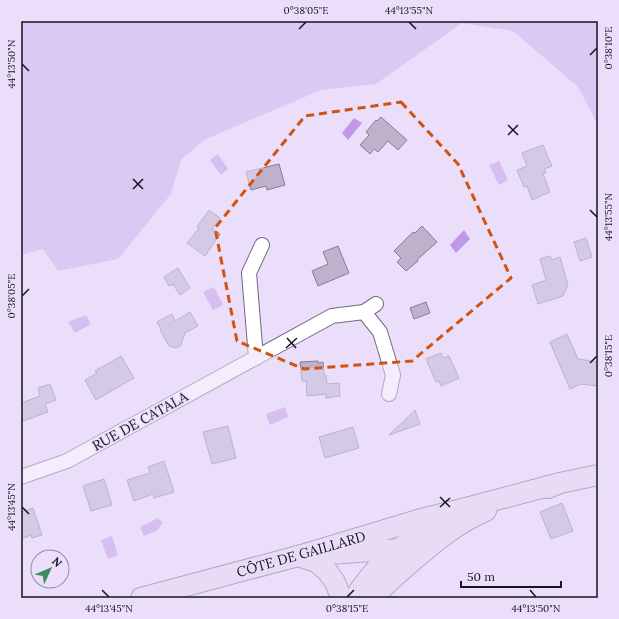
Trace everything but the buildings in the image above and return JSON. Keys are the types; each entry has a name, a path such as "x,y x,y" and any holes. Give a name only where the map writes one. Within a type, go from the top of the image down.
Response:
{"street":[{"path":"256,358 249,272 262,245"},
{"path":"376,304 364,312 380,332 392,375 389,394"},
{"name":"RUE DE CATALA","path":"21,477 67,461 332,316 364,312"},
{"path":"373,598 434,543 472,517 560,484 598,475"},
{"name":"CÔTE DE GAILLARD","path":"141,598 298,556 421,519 560,484"},
{"path":"354,598 390,553 462,509"},
{"path":"367,535 379,542 390,553 389,582"},
{"path":"298,556 390,553 434,543"},
{"path":"298,556 316,562 327,572 335,582 341,598"}],"highlighted area":[{"path":"401,102 458,164 511,278 412,361 304,369 237,341 215,228 305,116"}],"shaded area":[{"path":"21,21 598,21 598,125 578,87 513,31 462,23 376,84 321,90 204,140 181,160 171,194 118,259 58,271 43,249 21,255"},
{"path":"354,118 362,123 348,140 342,133"},
{"path":"218,154 228,169 221,175 210,160"},
{"path":"499,161 508,180 499,185 489,165"},
{"path":"464,230 470,239 456,253 450,245"},
{"path":"214,287 223,305 213,310 203,292"},
{"path":"86,315 91,324 75,333 68,322"},
{"path":"285,407 288,417 270,425 266,414"},
{"path":"157,518 163,522 158,530 144,536 140,527"},
{"path":"112,536 118,555 108,559 101,540"}]}
